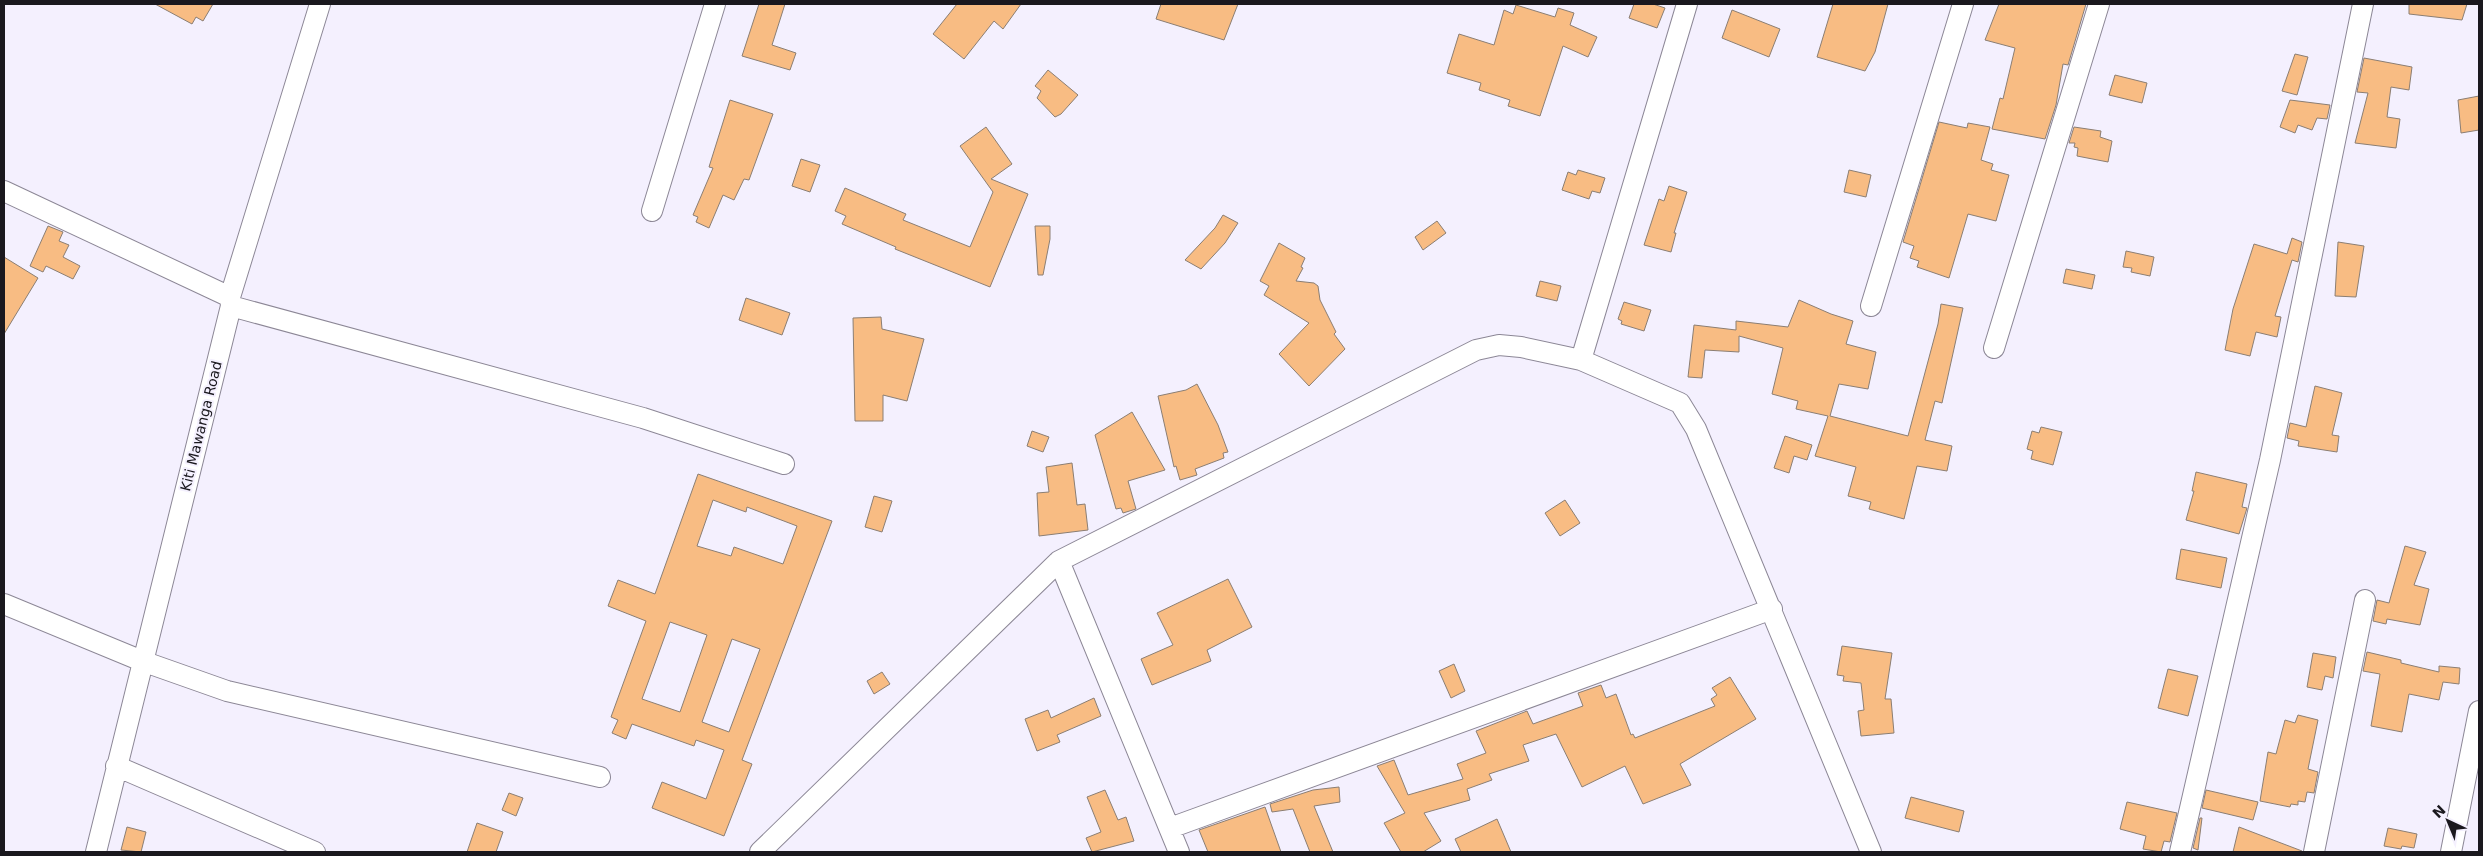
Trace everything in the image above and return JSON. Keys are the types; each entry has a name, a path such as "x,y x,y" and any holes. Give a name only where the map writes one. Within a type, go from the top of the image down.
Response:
{"street":[{"name":"Kiti Mawanga Road","path":"96,852 230,302 320,4"},
{"path":"652,212 715,4"},
{"path":"1580,360 1687,4"},
{"path":"1870,306 1963,4"},
{"path":"1994,348 2099,4"},
{"path":"2180,852 2270,460 2363,4"},
{"path":"4,191 230,302 643,418 784,464"},
{"path":"760,852 1059,561 1476,350 1499,345 1521,347 1580,360 1680,403 1696,429 1871,852"},
{"path":"1059,561 1180,852"},
{"path":"2314,852 2365,600"},
{"path":"4,604 142,660 227,691 600,777"},
{"path":"1170,828 1772,609"},
{"path":"2451,852 2479,711"},
{"path":"116,766 315,852"}],"building":[{"path":"155,4 213,4 203,21 196,17 192,24"},
{"path":"759,4 785,4 772,45 796,53 790,70 742,56"},
{"path":"957,4 1021,4 1003,29 994,21 964,59 933,34"},
{"path":"1161,4 1238,4 1224,40 1156,19"},
{"path":"1634,4 1653,4 1665,8 1657,28 1629,18"},
{"path":"1833,4 1888,4 1875,52 1865,71 1817,57"},
{"path":"1999,4 2086,4 2068,65 2063,64 2056,105 2045,139 1992,129 2000,98 2003,99 2015,48 1985,40"},
{"path":"2409,4 2467,4 2462,20 2409,14"},
{"path":"1516,5 1555,17 1558,8 1574,13 1570,25 1597,37 1588,57 1563,46 1540,116 1508,106 1510,100 1479,90 1481,83 1447,73 1459,34 1494,45 1504,10 1513,14"},
{"path":"1732,10 1780,29 1769,57 1722,38"},
{"path":"2295,54 2308,57 2297,95 2282,91"},
{"path":"2364,58 2412,67 2409,90 2391,87 2387,117 2400,119 2396,148 2355,143 2368,93 2357,92"},
{"path":"1048,70 1078,95 1061,114 1055,117 1037,98 1041,91 1035,86"},
{"path":"2115,75 2147,83 2142,103 2109,95"},
{"path":"2479,96 2479,130 2461,133 2458,100"},
{"path":"730,100 773,114 749,180 744,179 734,200 723,195 709,228 696,222 698,217 693,215 713,168 709,167"},
{"path":"2290,100 2330,105 2327,119 2317,118 2312,130 2298,125 2295,133 2280,127"},
{"path":"1939,122 1967,128 1968,123 1990,127 1981,160 1993,164 1991,170 2009,175 1996,221 1968,214 1949,278 1917,267 1919,261 1910,258 1914,246 1903,242"},
{"path":"986,127 1012,164 991,179 1028,194 990,287 895,249 896,247 842,224 846,216 835,211 845,188 906,214 903,220 970,247 993,192 960,146"},
{"path":"2074,127 2101,131 2100,137 2112,141 2108,162 2077,156 2078,148 2074,147 2075,143 2069,143"},
{"path":"801,159 820,165 810,192 792,186"},
{"path":"1578,170 1605,178 1600,193 1592,191 1589,199 1562,190 1568,172 1576,175"},
{"path":"1849,170 1871,175 1866,197 1844,192"},
{"path":"1669,186 1687,192 1674,233 1676,233 1671,252 1644,245 1659,199 1664,201"},
{"path":"1223,215 1238,223 1225,243 1201,269 1185,260 1215,228"},
{"path":"1437,221 1446,233 1423,250 1415,237"},
{"path":"48,226 63,232 59,241 69,245 63,257 80,266 73,279 46,266 43,272 30,266"},
{"path":"1035,226 1050,226 1050,239 1043,275 1038,275"},
{"path":"2292,238 2302,242 2298,262 2292,260 2275,316 2281,317 2277,337 2256,332 2250,356 2225,350 2233,309 2254,244 2287,254"},
{"path":"2338,242 2364,246 2356,297 2335,296"},
{"path":"1279,243 1305,258 1301,267 1303,268 1296,281 1314,283 1318,286 1320,300 1336,332 1334,334 1345,349 1309,386 1279,354 1309,323 1264,295 1269,286 1260,281"},
{"path":"2126,251 2154,257 2150,276 2131,272 2132,268 2123,267"},
{"path":"4,257 38,278 4,334"},
{"path":"2066,269 2095,275 2092,289 2063,283"},
{"path":"1540,281 1561,286 1557,301 1536,296"},
{"path":"746,298 790,313 782,335 739,320"},
{"path":"1799,300 1853,321 1846,344 1876,352 1868,389 1839,384 1830,416 1908,436 1938,324 1941,304 1963,308 1942,403 1935,401 1925,440 1952,446 1947,471 1917,466 1904,519 1869,509 1871,502 1848,496 1856,467 1815,456 1828,416 1796,409 1798,401 1772,394 1783,348 1739,336 1739,352 1705,350 1702,378 1688,377 1694,325 1736,330 1736,321 1788,327"},
{"path":"1624,302 1651,310 1644,331 1621,324 1622,321 1618,319"},
{"path":"881,317 882,329 924,339 907,401 883,395 883,421 855,421 853,318"},
{"path":"1197,384 1218,425 1228,452 1223,453 1224,458 1195,469 1197,475 1180,480 1176,466 1174,467 1158,396 1186,390"},
{"path":"2315,386 2342,393 2332,435 2339,436 2337,452 2298,446 2299,441 2287,438 2290,423 2306,427"},
{"path":"1132,412 1165,470 1128,481 1136,509 1123,513 1121,508 1116,509 1095,435"},
{"path":"2041,427 2062,432 2053,465 2031,459 2033,451 2027,449 2032,431 2039,433"},
{"path":"1032,431 1049,437 1043,452 1027,446"},
{"path":"1785,436 1812,445 1807,460 1794,456 1789,473 1774,468"},
{"path":"1072,463 1077,505 1085,504 1088,530 1039,536 1037,493 1049,492 1046,467"},
{"path":"2196,472 2247,484 2242,507 2247,508 2239,534 2186,520 2194,491 2192,491"},
{"path":"698,474 832,521 742,760 752,764 724,836 652,808 662,782 706,799 724,750 696,740 694,746 632,724 626,739 612,733 618,720 611,717 646,621 608,606 618,580 655,594","holes":["713,500 746,512 747,507 797,526 783,564 734,547 731,556 697,546","670,622 707,635 680,712 642,699","732,639 760,649 729,732 702,722"]},
{"path":"874,496 892,501 882,532 865,527"},
{"path":"1565,500 1580,523 1560,536 1545,513"},
{"path":"2405,546 2426,552 2414,585 2429,589 2420,625 2387,619 2386,624 2373,621 2377,600 2389,603"},
{"path":"2181,549 2227,558 2221,588 2176,579"},
{"path":"1228,579 1252,627 1207,650 1211,661 1152,685 1141,659 1173,645 1157,613"},
{"path":"1842,646 1892,653 1885,699 1891,699 1894,733 1861,736 1858,711 1864,710 1861,683 1843,681 1844,676 1837,675"},
{"path":"2367,652 2439,672 2439,666 2460,668 2459,684 2443,682 2439,700 2409,694 2402,732 2371,726 2380,674 2363,671"},
{"path":"2313,653 2336,657 2333,678 2325,676 2322,690 2307,687"},
{"path":"1454,664 1465,691 1451,698 1439,671"},
{"path":"2168,669 2198,676 2188,716 2158,708"},
{"path":"882,672 890,684 874,694 867,681"},
{"path":"1730,677 1756,719 1680,764 1691,785 1643,804 1625,766 1582,787 1556,734 1523,745 1529,761 1489,774 1492,780 1467,789 1470,800 1424,813 1441,841 1423,852 1401,852 1384,823 1405,813 1377,766 1394,760 1408,795 1463,779 1457,764 1486,753 1476,731 1527,711 1533,724 1583,706 1578,693 1601,685 1606,698 1616,694 1631,735 1633,734 1635,738 1715,706 1711,699 1717,695 1712,688"},
{"path":"1094,698 1101,716 1057,735 1060,742 1037,751 1025,719 1048,710 1051,718"},
{"path":"2298,715 2318,720 2308,769 2318,772 2314,793 2307,792 2305,802 2298,801 2298,805 2291,804 2290,807 2260,801 2268,752 2276,754 2285,720 2295,723"},
{"path":"1339,787 1340,802 1314,806 1333,852 1310,852 1293,809 1272,812 1270,804 1313,790"},
{"path":"1105,790 1118,820 1126,817 1134,841 1092,852 1086,838 1101,832 1087,797"},
{"path":"2206,790 2258,802 2253,820 2202,808"},
{"path":"509,793 523,798 516,816 502,810"},
{"path":"1911,797 1964,811 1959,832 1905,818"},
{"path":"2127,802 2177,813 2170,842 2164,841 2161,852 2143,849 2146,836 2120,829"},
{"path":"1265,807 1281,852 1208,852 1199,830"},
{"path":"2200,818 2202,818 2198,850 2193,848"},
{"path":"1497,819 1511,852 1461,852 1455,839"},
{"path":"477,823 503,832 496,852 467,852"},
{"path":"127,827 146,832 141,852 121,850"},
{"path":"2239,827 2302,851 2233,852"},
{"path":"2388,828 2417,834 2414,848 2402,846 2401,849 2384,846"}]}
